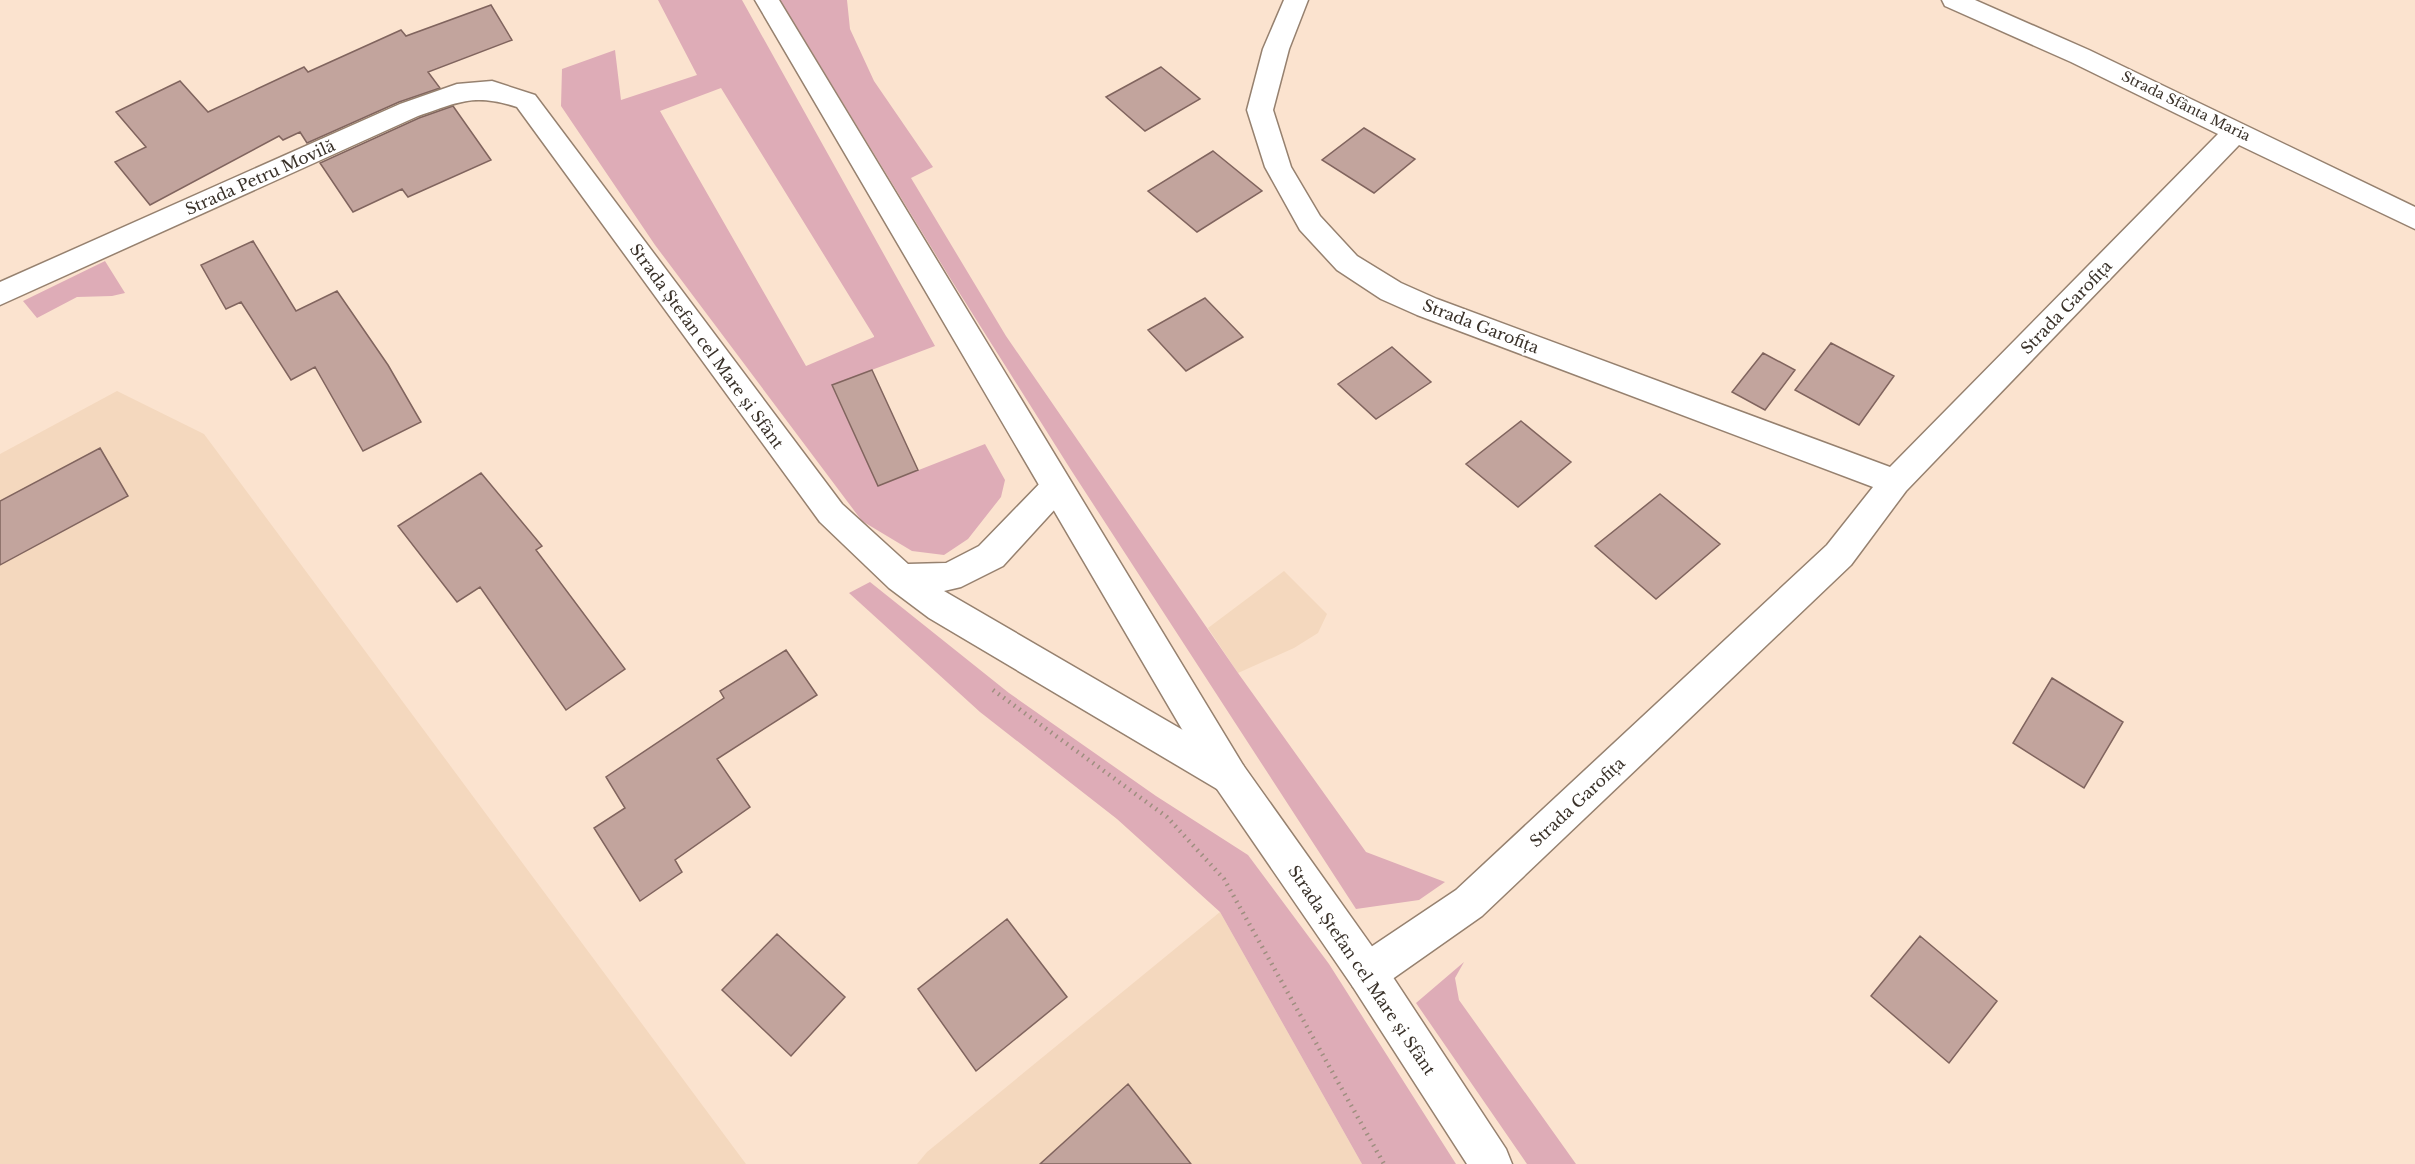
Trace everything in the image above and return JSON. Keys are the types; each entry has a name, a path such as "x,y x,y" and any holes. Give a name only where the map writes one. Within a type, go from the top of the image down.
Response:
{"street":[{"name":"Strada Ștefan cel Mare și Sfânt","path":"767,0 1230,777 1367,973 1491,1164"},
{"name":"Strada Garofița","path":"1296,0 1276,49 1260,110 1278,168 1310,223 1347,262 1391,291 1427,307 1895,482"},
{"name":"Strada Sfânta Maria","path":"1954,0 2080,56 2238,131 2415,219"},
{"name":"Strada Petru Movilă","path":"0,294 409,110 457,93 492,90 526,101"},
{"name":"Strada Ștefan cel Mare și Sfânt","path":"526,101 831,513 901,578 941,608 1230,777"},
{"name":"Strada Garofița","path":"1367,973 1469,903 1839,555 1895,482 2238,131"},
{"path":"901,578 949,576 991,556 1056,487"}],"path":[{"path":"991,688 1167,817 1224,879 1384,1164"}],"shaded area":[{"path":"658,0 742,0 935,346 832,385 878,486 985,444 1005,480 1001,497 968,539 944,555 912,551 862,521 655,245 561,106 562,69 615,50 621,100 697,75","holes":["721,88 874,336 806,366 660,111"]},
{"path":"780,0 847,0 850,29 874,81 933,167 911,178 1006,336 1238,673 1366,852 1445,882 1419,900 1356,909 1071,470 950,278"},
{"path":"105,261 125,293 112,296 77,297 37,318 23,301"},
{"path":"117,391 204,434 746,1164 0,1164 0,454"},
{"path":"1284,571 1327,614 1318,633 1294,648 1238,673 1208,628"},
{"path":"870,582 1009,693 1156,796 1248,855 1329,964 1456,1164 1362,1164 1220,912 1117,819 980,712 849,593"},
{"path":"1220,912 1362,1164 917,1164 927,1152"},
{"path":"1464,962 1455,978 1459,1000 1576,1164 1527,1164 1416,1003"}],"building":[{"path":"491,5 512,40 428,72 440,88 399,102 307,143 300,132 283,140 279,136 150,205 115,162 146,147 116,112 180,81 208,112 304,67 308,72 401,30 406,36"},
{"path":"1161,67 1200,99 1145,131 1106,97"},
{"path":"453,106 491,160 408,197 402,189 353,212 320,163 419,118"},
{"path":"1364,128 1415,159 1374,193 1322,160"},
{"path":"1213,151 1262,191 1197,232 1148,191"},
{"path":"253,241 296,311 337,291 388,365 421,422 363,451 315,367 291,380 241,302 226,309 201,265"},
{"path":"1205,298 1243,337 1186,371 1148,330"},
{"path":"1831,343 1894,376 1859,425 1795,390"},
{"path":"1392,347 1431,382 1376,419 1338,384"},
{"path":"1763,353 1795,370 1765,410 1732,392"},
{"path":"872,370 918,470 878,486 832,385"},
{"path":"1521,421 1571,462 1518,507 1466,464"},
{"path":"100,448 128,496 0,565 0,501"},
{"path":"481,473 542,546 536,550 625,669 566,710 480,587 457,602 398,526"},
{"path":"1660,494 1720,544 1656,599 1595,546"},
{"path":"786,650 817,695 717,759 750,807 675,860 682,872 640,901 594,828 625,808 606,777 724,698 720,691"},
{"path":"2052,678 2123,722 2084,788 2013,743"},
{"path":"1007,919 1067,997 976,1071 918,989"},
{"path":"777,934 845,997 791,1056 722,990"},
{"path":"1920,936 1997,1001 1949,1063 1871,996"},
{"path":"1128,1084 1191,1164 1040,1164"}]}
